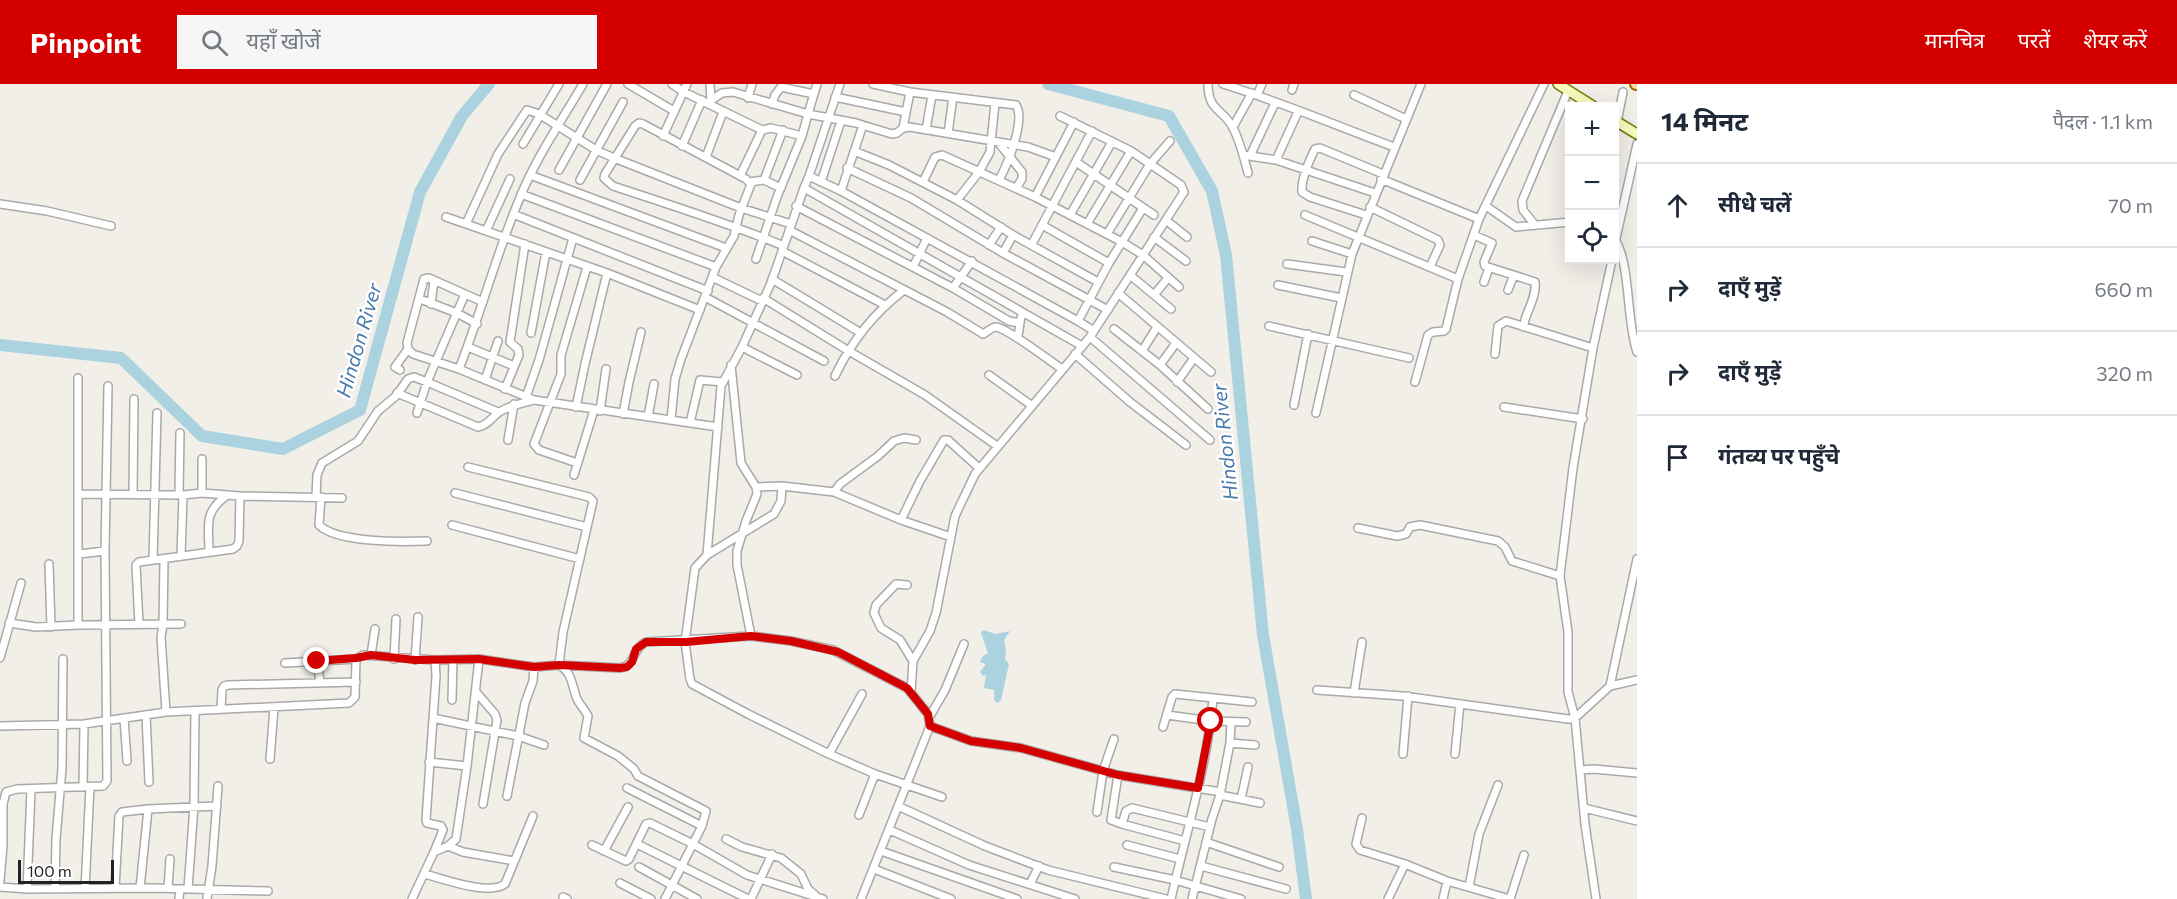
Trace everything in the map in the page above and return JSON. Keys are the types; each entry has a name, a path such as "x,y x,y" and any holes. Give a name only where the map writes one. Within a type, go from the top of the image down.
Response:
{"street":[{"path":"523,144 559,84"},
{"path":"459,369 477,324 521,194 583,84"},
{"path":"559,170 607,84"},
{"path":"628,84 674,111"},
{"path":"672,84 762,130 767,128 783,130 802,136"},
{"path":"663,136 687,84"},
{"path":"682,146 707,101 710,84"},
{"path":"748,98 752,84"},
{"path":"771,103 776,84"},
{"path":"756,259 802,136 817,84"},
{"path":"708,555 722,382 742,347 772,279 840,84"},
{"path":"873,84 910,92 1011,104 1018,108 1011,157 999,180"},
{"path":"1208,84 1211,102 1233,127 1246,156 1248,173"},
{"path":"1223,84 1236,86 1298,112 1394,147"},
{"path":"1233,127 1262,84"},
{"path":"1316,413 1346,272 1366,215 1421,84"},
{"path":"1415,382 1428,335 1446,329 1458,279 1479,219 1545,84"},
{"path":"1558,84 1586,102"},
{"path":"771,103 782,87 814,94"},
{"path":"707,101 733,88 748,98 892,134 903,128 910,92"},
{"path":"1535,225 1522,210 1522,201 1568,91"},
{"path":"1619,109 1623,92"},
{"path":"926,130 932,95"},
{"path":"1354,95 1406,119"},
{"path":"835,97 906,112"},
{"path":"948,133 953,97"},
{"path":"580,180 623,102"},
{"path":"957,200 979,172 990,152 994,141 995,103"},
{"path":"1246,156 1275,103"},
{"path":"466,224 498,154 524,112 531,110 596,150 790,227 983,334 998,327 1062,369"},
{"path":"706,157 723,112"},
{"path":"1276,160 1298,112"},
{"path":"911,692 913,661 930,631 936,613 959,507 979,468 1092,334 1154,237 1180,201 1184,189 1131,152 1060,116"},
{"path":"821,182 841,121"},
{"path":"1035,197 1074,122"},
{"path":"781,188 764,180 750,182 639,123 614,158 604,178 607,183 764,238 885,305"},
{"path":"1619,123 1637,134"},
{"path":"841,191 863,125"},
{"path":"903,128 948,133 1028,147 1056,157"},
{"path":"740,176 762,130"},
{"path":"764,180 783,130"},
{"path":"1032,244 1092,131"},
{"path":"994,141 1011,157 1023,175 1016,188"},
{"path":"1107,234 1150,164 1170,141"},
{"path":"1070,215 1112,142"},
{"path":"1619,223 1637,144"},
{"path":"1366,215 1305,195 1302,187 1315,149 1320,148 1479,219"},
{"path":"854,151 957,200 1013,235 1098,282"},
{"path":"1087,224 1131,152"},
{"path":"923,182 938,155 942,155 1052,205 1122,242 1143,255 1179,287"},
{"path":"1246,156 1276,160 1375,193"},
{"path":"1076,162 1154,215"},
{"path":"848,168 910,198 1003,253 1108,310"},
{"path":"530,175 726,248"},
{"path":"808,176 841,191 972,261 1078,321 1210,440"},
{"path":"486,231 510,178"},
{"path":"671,420 678,369 716,267 734,236 741,208 750,190 750,182"},
{"path":"804,188 1082,346"},
{"path":"521,194 716,267"},
{"path":"0,204 46,211 111,226"},
{"path":"796,206 954,288 1009,321 1020,323"},
{"path":"1486,206 1516,227 1565,222"},
{"path":"1370,207 1438,240 1440,245 1430,267"},
{"path":"1078,321 1098,282 1143,208"},
{"path":"513,214 706,294 824,361"},
{"path":"1305,215 1458,279"},
{"path":"446,218 608,273 700,310"},
{"path":"1167,221 1187,237"},
{"path":"1042,225 1109,263"},
{"path":"989,245 1001,227"},
{"path":"1003,253 1013,235"},
{"path":"1474,235 1491,243 1484,262 1485,266 1532,280 1536,285 1532,306 1524,327"},
{"path":"1154,237 1186,261"},
{"path":"526,397 539,360 573,238"},
{"path":"913,267 927,238"},
{"path":"1312,241 1352,254"},
{"path":"505,389 519,352 510,342 525,244"},
{"path":"1619,251 1637,352"},
{"path":"531,333 546,252"},
{"path":"954,288 972,261"},
{"path":"1287,264 1346,272"},
{"path":"1596,899 1575,718 1568,692 1568,632 1560,576 1573,468 1583,419 1593,348 1611,264"},
{"path":"577,463 539,450 534,441 561,374 561,355 587,267"},
{"path":"1484,282 1489,268"},
{"path":"576,406 608,273"},
{"path":"1130,275 1171,309"},
{"path":"1508,290 1515,275"},
{"path":"712,278 763,300 925,395 997,446"},
{"path":"1154,295 1168,278"},
{"path":"483,302 424,279 407,343 408,349 413,354 459,369 534,400 718,427"},
{"path":"772,279 861,333"},
{"path":"431,304 434,281"},
{"path":"1278,285 1341,298"},
{"path":"835,376 847,350 885,305 904,290"},
{"path":"1118,293 1211,372"},
{"path":"417,413 465,294"},
{"path":"420,299 477,324"},
{"path":"1017,338 1023,313"},
{"path":"1495,354 1499,324 1506,321 1593,348"},
{"path":"1269,326 1409,358"},
{"path":"1142,351 1157,327"},
{"path":"1114,329 1160,365 1208,410"},
{"path":"623,414 641,332"},
{"path":"1294,405 1308,334"},
{"path":"485,380 498,341"},
{"path":"1160,365 1176,343"},
{"path":"468,347 514,366"},
{"path":"742,347 797,375"},
{"path":"400,370 395,367 408,349"},
{"path":"1075,354 1130,402 1186,446"},
{"path":"1177,382 1194,358"},
{"path":"731,365 741,463 756,487 756,500 737,551 737,565 751,636"},
{"path":"574,476 597,411 606,369"},
{"path":"989,375 1031,405"},
{"path":"78,378 78,625"},
{"path":"427,541 368,540 325,530 319,525 317,475 322,463 358,441 378,411 411,378 428,382 498,412"},
{"path":"690,423 700,380 722,382"},
{"path":"648,417 654,384"},
{"path":"0,881 3,804 6,792 103,786 107,781 105,551 108,386"},
{"path":"397,393 478,427 488,423 498,412 514,404 534,400"},
{"path":"133,494 134,399"},
{"path":"508,440 514,404"},
{"path":"1504,407 1583,419"},
{"path":"153,560 157,413"},
{"path":"180,433 181,556"},
{"path":"834,492 840,484 894,441 903,438 916,440"},
{"path":"901,520 944,440 948,440 979,468"},
{"path":"202,459 202,493"},
{"path":"468,467 590,497 593,501 564,632 559,665"},
{"path":"756,487 782,486 834,492 901,520 951,537"},
{"path":"782,486 779,508 774,514 708,555 695,568 686,642 690,679 696,687 829,754 875,774 942,797"},
{"path":"78,494 202,493 342,498"},
{"path":"455,493 587,527"},
{"path":"208,552 209,515 215,504 226,495"},
{"path":"139,624 136,565 139,562 233,549 237,546 240,496"},
{"path":"452,525 580,559"},
{"path":"1358,528 1397,536 1406,534 1410,527 1420,525 1498,541 1505,547 1512,561 1560,576"},
{"path":"79,554 105,551"},
{"path":"164,559 164,626 161,637 166,711"},
{"path":"1610,686 1637,560"},
{"path":"49,564 51,627"},
{"path":"0,658 21,583"},
{"path":"907,585 897,584 876,605 874,613 881,628 900,639 913,661"},
{"path":"415,660 418,617"},
{"path":"394,659 396,619"},
{"path":"9,623 25,627 182,624"},
{"path":"371,655 375,629"},
{"path":"285,663 371,655 415,660 479,659 534,667 559,665 627,667 632,662 636,649 646,642 686,642 751,636 782,639 833,650 911,692 930,716"},
{"path":"1354,693 1362,642"},
{"path":"861,899 908,785 930,726 930,716 945,690 963,644"},
{"path":"0,726 84,724 166,711 351,703 355,698 356,658"},
{"path":"55,889 63,724 63,659"},
{"path":"434,852 448,846 456,839 479,659"},
{"path":"412,899 443,830 441,826 426,822 436,676 435,660"},
{"path":"452,700 453,660"},
{"path":"317,661 320,682"},
{"path":"559,665 570,675 579,702 588,716 584,734 587,740 618,756 638,776 704,809 706,814 702,826 665,899"},
{"path":"507,796 525,703 533,681 534,667"},
{"path":"1317,690 1408,696 1516,713 1575,718 1610,686 1637,680"},
{"path":"221,709 222,690 228,685 356,682"},
{"path":"476,692 495,714 496,731 483,804"},
{"path":"829,754 862,694"},
{"path":"1163,727 1175,694 1252,702"},
{"path":"1403,754 1408,696"},
{"path":"1171,899 1198,788 1213,699"},
{"path":"1455,754 1461,704"},
{"path":"270,759 274,708"},
{"path":"188,889 194,806 195,711"},
{"path":"146,715 148,782"},
{"path":"1167,715 1211,721 1246,722"},
{"path":"124,718 127,761"},
{"path":"433,718 518,736 544,745"},
{"path":"1192,899 1220,793 1230,742 1231,722"},
{"path":"84,724 85,889"},
{"path":"930,726 971,741 1021,748 1118,775 1198,788 1260,803"},
{"path":"1097,812 1103,771 1114,740"},
{"path":"1230,742 1255,746"},
{"path":"429,762 467,766"},
{"path":"1240,799 1248,767"},
{"path":"1580,770 1615,770 1637,773"},
{"path":"859,815 875,774"},
{"path":"1118,775 1111,816 1113,822 1185,841"},
{"path":"1470,887 1479,834 1498,785"},
{"path":"207,899 218,786"},
{"path":"627,788 702,826"},
{"path":"17,899 23,889 31,790"},
{"path":"115,888 119,816 122,812 194,806 217,807"},
{"path":"898,806 985,846 1039,866 1079,879 1166,899"},
{"path":"604,851 628,807"},
{"path":"1122,824 1129,808 1210,827"},
{"path":"1584,808 1637,821"},
{"path":"140,888 148,809"},
{"path":"424,874 479,888 499,888 506,884 533,816"},
{"path":"1362,818 1356,843 1357,848 1405,864 1448,882 1510,899 1524,855"},
{"path":"592,845 626,861 646,824 650,823 693,844 747,875 820,898"},
{"path":"890,830 969,865 1075,899"},
{"path":"726,838 742,847 772,854 789,863 801,874 808,889 820,898"},
{"path":"1206,842 1279,867"},
{"path":"637,844 749,899 772,854"},
{"path":"1127,845 1180,859"},
{"path":"448,846 463,852 514,861"},
{"path":"881,851 1002,897 1017,899"},
{"path":"168,888 170,859"},
{"path":"1388,899 1405,864"},
{"path":"1030,884 1039,866"},
{"path":"1201,866 1286,889"},
{"path":"639,867 696,899"},
{"path":"1114,867 1175,880 1241,899"},
{"path":"874,869 951,899"},
{"path":"1443,899 1448,882"},
{"path":"620,883 651,899"},
{"path":"0,887 268,891"},
{"path":"179,899 180,889"}],"water":[{"path":"983,630 996,634 1010,631 1004,640 1005,659 1009,664 1001,700 997,703 994,700 994,690 984,688 986,675 983,676 980,672 986,664 980,662 988,653 981,633"}],"waterway":[{"name":"Hindon River","path":"0,345 121,358 202,436 283,449 360,410 420,192 462,116 489,84"},
{"name":"Hindon River","path":"1048,84 1169,116 1212,191 1226,255 1263,635 1297,829 1306,899"}],"route":[{"path":"317,661 371,655 415,660 479,659 534,667 559,665 620,668 627,667 632,662 636,649 646,642 686,642 751,636 782,639 833,650 907,688 928,714 930,726 965,739 1021,748 1118,775 1198,788 1211,721"}]}
